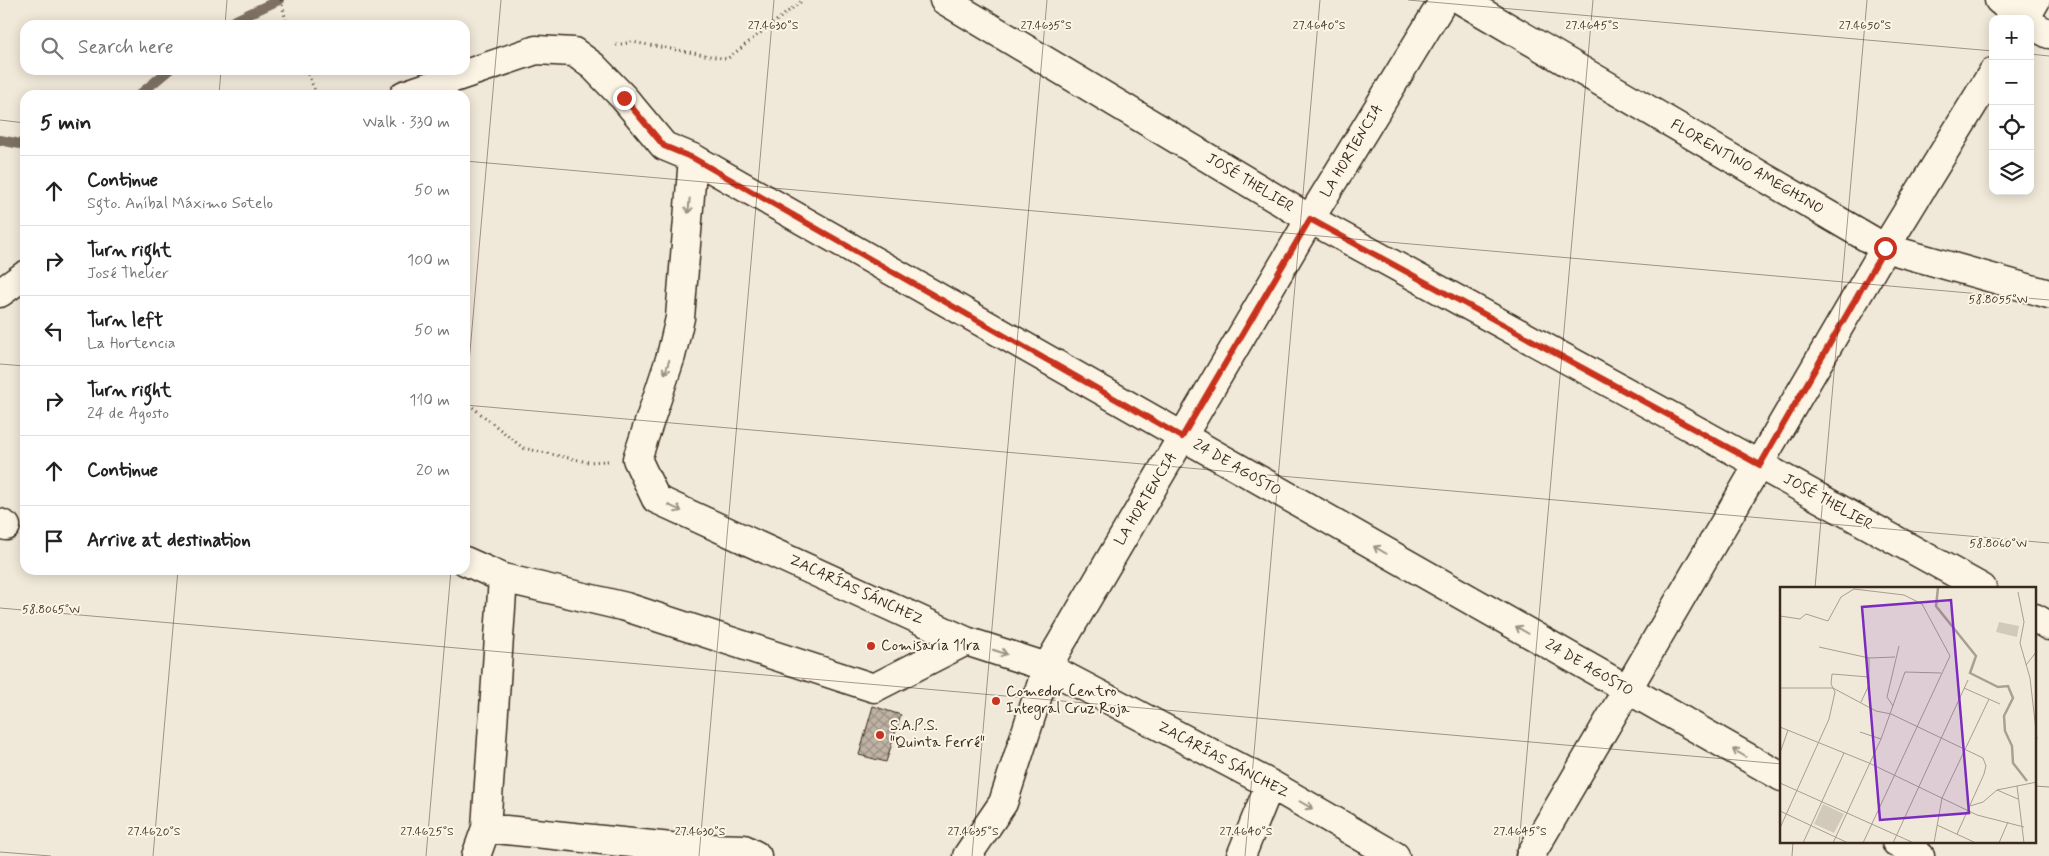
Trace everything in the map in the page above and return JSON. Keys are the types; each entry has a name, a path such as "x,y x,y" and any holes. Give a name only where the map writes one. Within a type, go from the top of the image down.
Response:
{"street":[{"name":"JOSÉ THELIER","path":"944,0 1310,219 1980,587"},
{"name":"LA HORTENCIA","path":"967,856 1003,803 1046,667 1310,219 1444,0"},
{"name":"FLORENTINO AMEGHINO","path":"1461,0 1885,248 2049,294"},
{"path":"1999,0 2019,15"},
{"path":"2027,15 2036,0"},
{"path":"2034,26 2049,34"},
{"path":"470,72 536,50 574,52"},
{"name":"24 DE AGOSTO","path":"574,52 593,66 624,98 664,146 693,158 1780,776"},
{"path":"419,90 463,75"},
{"path":"1530,856 1885,248 1989,79"},
{"path":"638,459 671,356 680,318 693,158"},
{"path":"0,294 20,279"},
{"name":"ZACARÍAS SÁNCHEZ","path":"638,459 656,499 966,641 1046,667 1270,784 1395,856"},
{"path":"470,564 503,578 626,607 874,688 966,641"},
{"path":"476,856 486,828 503,578"},
{"path":"2036,619 2049,626"},
{"path":"1240,856 1270,784"},
{"path":"486,828 670,852 744,849 757,856"},
{"path":"1899,844 1920,856"}],"path":[{"path":"281,0 286,20"},
{"path":"574,52 632,42 727,59 803,0"},
{"path":"308,75 315,90"},
{"path":"470,404 523,448 588,462 638,459"}],"building":[{"name":"S.A.P.S. \"Quinta Ferré\"","path":"873,706 901,715 886,762 859,755"}],"waterway":[{"path":"236,20 279,0"},
{"path":"145,90 163,75"},
{"path":"0,140 20,144"}],"place":[{"name":"Comisaría 11ra","path":"871,646"},
{"name":"Comedor Centro Integral Cruz Roja","path":"996,701"},
{"name":"S.A.P.S. \"Quinta Ferré\"","path":"880,735"}],"route":[{"path":"624,98 664,146 693,158 1182,437 1310,219 1760,465 1885,248"}]}
